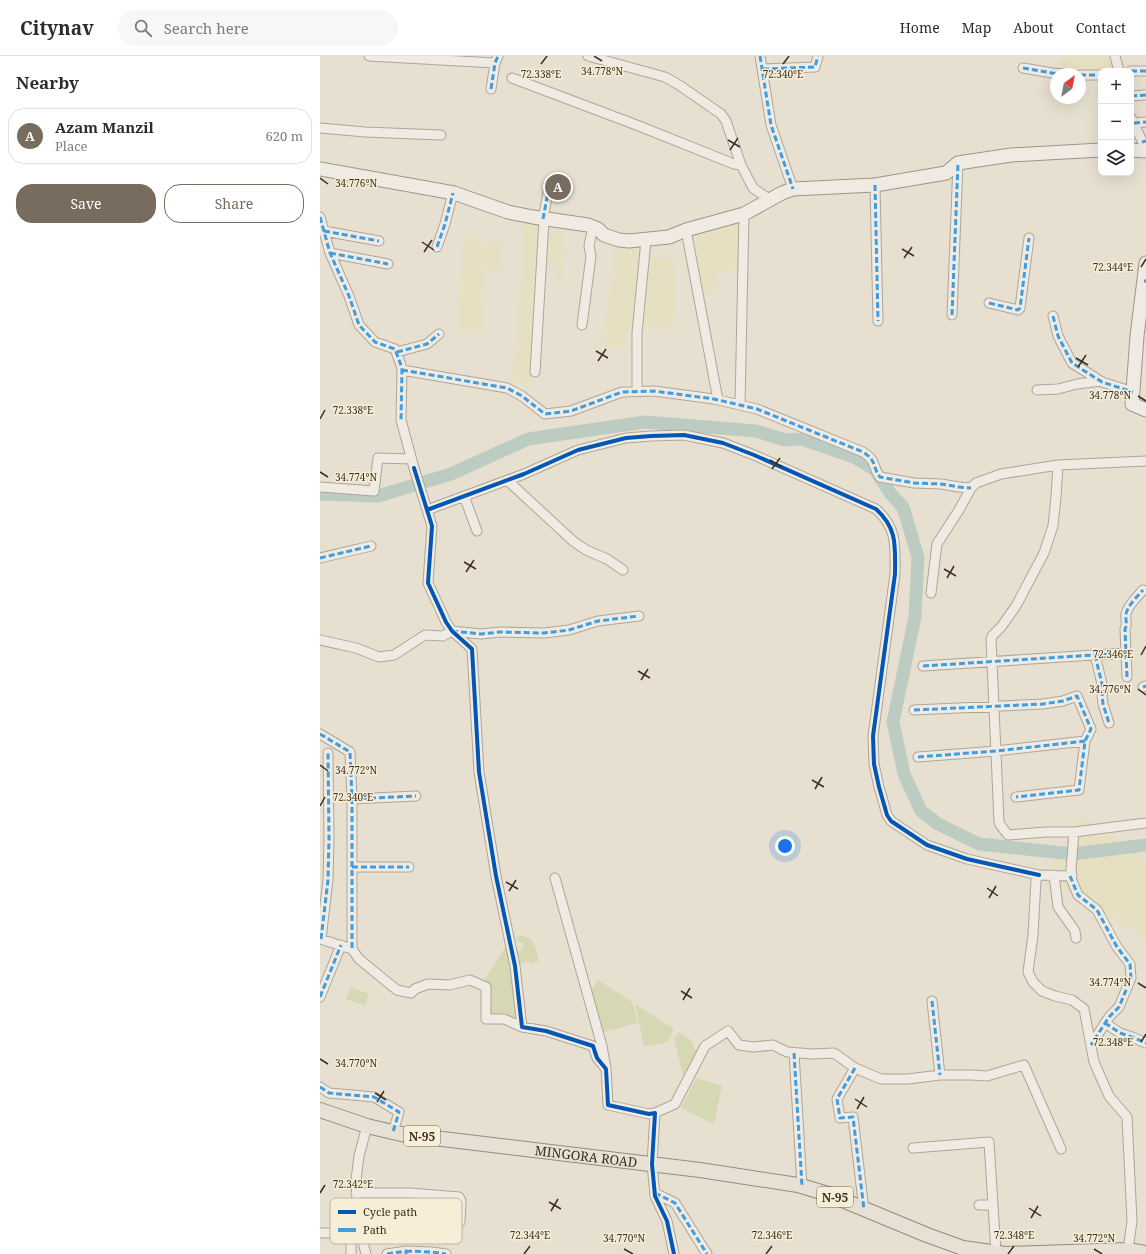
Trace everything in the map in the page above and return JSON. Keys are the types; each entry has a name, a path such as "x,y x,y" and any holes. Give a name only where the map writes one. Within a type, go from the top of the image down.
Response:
{"main road":[{"path":"1134,149 1145,146"},
{"path":"320,169 453,193 508,212 543,219 593,226 604,235 619,240 646,240 669,237 686,230 744,214 753,210 769,199 793,189 875,185 946,172 958,162 1011,155 1098,150"},
{"path":"1146,264 1137,336 1132,404 1146,410"},
{"name":"MINGORA ROAD","path":"320,1110 367,1126 393,1132 724,1173 802,1186 828,1194 864,1210 969,1251"},
{"name":"N-95","path":"969,1251 1005,1254 1128,1250 1146,1253"}],"street":[{"path":"369,56 497,59 491,89"},
{"path":"588,56 665,78 679,85 721,114 730,130 741,165 753,188 769,199"},
{"path":"760,56 771,125 793,189"},
{"path":"763,69 815,67 818,56"},
{"path":"1115,56 1118,68"},
{"path":"1023,68 1050,73"},
{"path":"1134,71 1146,72"},
{"path":"1086,75 1098,76"},
{"path":"512,78 734,164 741,165"},
{"path":"1134,96 1146,95"},
{"path":"1134,120 1146,122"},
{"path":"1134,124 1145,146"},
{"path":"320,128 366,132 441,135"},
{"path":"952,315 958,162"},
{"path":"535,372 543,219 550,182"},
{"path":"875,185 878,321"},
{"path":"437,247 453,193"},
{"path":"740,405 744,214"},
{"path":"320,217 330,253 349,296 359,325 375,342 395,349 397,352 402,370 401,420 432,526 428,583 446,622 452,631 472,649 479,772 496,876 514,966 522,1027"},
{"path":"582,325 591,256 589,246 593,226"},
{"path":"686,230 718,400"},
{"path":"324,231 379,241"},
{"path":"989,303 1018,310 1020,308 1030,238"},
{"path":"637,391 637,333 646,240"},
{"path":"330,253 388,264"},
{"path":"1053,316 1058,336 1072,363 1101,381 1133,392"},
{"path":"397,352 427,344 439,334"},
{"path":"402,370 508,388 522,396 545,414 572,411 622,392 654,391 718,400 757,409 864,452 871,457 874,462 875,470 880,477 914,483 942,484 971,488"},
{"path":"1037,390 1058,389 1077,384 1101,381"},
{"path":"426,507 464,496 507,480 578,450 626,438 684,435 723,443 754,455 876,509 884,516 891,526 895,550 895,574 873,736 874,764 887,815 891,822 927,845 967,859 1039,875 1071,873"},
{"path":"320,487 374,491 378,458 413,465"},
{"path":"931,593 937,544 971,488 976,483 1000,474 1058,465 1146,460"},
{"path":"1058,465 1053,526 1044,553 1016,606 991,639 999,822 1001,827 1008,835 1046,832 1073,835 1146,823"},
{"path":"507,480 573,541 586,550 607,558 623,570"},
{"path":"464,496 477,531"},
{"path":"320,558 371,546"},
{"path":"1127,677 1125,652 1126,613 1128,607 1143,590"},
{"path":"320,640 356,648 379,657 394,655 425,635 443,636 452,631 481,634 500,632 544,633 569,630 598,621 639,616"},
{"path":"923,666 1125,652"},
{"path":"1095,655 1103,688 1103,704 1109,723"},
{"path":"914,710 994,705 1043,704 1063,701 1077,696 1091,730 1085,742 1078,790 1016,796"},
{"path":"320,734 350,752 352,799 352,949"},
{"path":"918,757 1085,742"},
{"path":"328,753 328,873 320,939 352,949 359,958 396,990 411,993 415,989 428,984 449,985 470,980 486,987 486,1018 504,1019 522,1027 546,1031 593,1046 597,1058 606,1069"},
{"path":"352,799 416,796"},
{"path":"1073,835 1071,873 1078,895 1097,910 1117,947 1130,964 1130,978 1119,1007 1109,1017 1091,1045"},
{"path":"352,868 409,867"},
{"path":"1039,875 1036,880 1033,935 1028,972 1033,982 1042,990 1055,996 1072,1000 1084,1009 1094,1062 1109,1096 1127,1117 1132,1221 1128,1250"},
{"path":"1054,875 1058,907 1075,931 1076,938"},
{"path":"555,878 602,1046 606,1069 608,1105 649,1114 655,1113 675,1104 705,1046 728,1031 740,1044 753,1047 773,1046 787,1052 794,1053 834,1053 855,1068 881,1079 908,1079 940,1075 987,1076 1024,1065 1061,1149"},
{"path":"320,998 341,945"},
{"path":"932,1001 940,1075"},
{"path":"1105,1023 1120,1033 1132,1036 1146,1043"},
{"path":"794,1053 802,1186"},
{"path":"855,1068 837,1098 840,1118 853,1118 864,1210"},
{"path":"320,1087 329,1093 374,1097 399,1112 393,1132"},
{"path":"655,1113 652,1164 655,1194 667,1221 674,1254"},
{"path":"356,1198 356,1180 359,1156 367,1126"},
{"path":"913,1148 989,1142 996,1253"},
{"path":"356,1193 410,1193 460,1198"},
{"path":"655,1194 675,1203 707,1254"},
{"path":"979,1205 993,1205"},
{"path":"363,1244 366,1254"},
{"path":"387,1254 432,1252 446,1254"}],"shaded area":[{"path":"1061,56 1113,56 1116,68 1098,68 1098,70 1058,67"},
{"path":"524,219 542,221 533,382 509,384 517,343"},
{"path":"738,220 739,271 717,273 716,295 702,295 691,232"},
{"path":"553,222 563,228 562,247 565,247 562,281 554,281 556,266 543,264 545,237 552,232"},
{"path":"464,236 486,239 486,242 503,243 500,272 486,270 481,332 457,331"},
{"path":"643,243 635,328 628,329 626,348 603,345 616,245"},
{"path":"650,258 672,259 675,272 672,329 642,327"},
{"path":"1081,816 1146,857 1146,939 1044,876"}],"green space":[{"path":"518,936 524,936 531,940 535,946 539,961 533,964 526,961 518,965 517,952 522,949 524,943 516,941"},
{"path":"507,944 519,1023 490,1016 484,981"},
{"path":"598,980 632,1002 638,1023 603,1032 601,1035 589,994"},
{"path":"351,987 369,994 365,1006 346,999"},
{"path":"635,1004 674,1029 667,1042 644,1047"},
{"path":"679,1032 691,1040 697,1053 684,1079 674,1039"},
{"path":"696,1078 722,1086 714,1124 681,1108"}],"waterway":[{"path":"320,494 378,496 451,474 528,439 645,422 756,431 785,440 802,439 854,457 875,470 890,493 903,507 918,557 915,617 893,722 904,774 921,811 938,824 979,844 1073,854 1146,845"}],"marked path":[{"path":"491,89 495,63 498,56"},
{"path":"760,56 771,125 793,189"},
{"path":"763,69 815,67 818,56"},
{"path":"1023,68 1050,73"},
{"path":"1134,71 1146,71"},
{"path":"1086,75 1098,75"},
{"path":"1134,96 1146,95"},
{"path":"1134,123 1146,122"},
{"path":"1142,142 1146,141"},
{"path":"952,315 958,163"},
{"path":"543,219 550,182"},
{"path":"875,185 878,321"},
{"path":"437,247 453,193"},
{"path":"320,217 330,253 349,296 359,325 375,342 395,349 402,368 401,420"},
{"path":"324,231 379,241"},
{"path":"989,303 1018,310 1020,308 1029,238"},
{"path":"330,253 388,264"},
{"path":"1053,316 1058,336 1072,363 1102,382 1133,392"},
{"path":"397,352 427,344 439,334"},
{"path":"402,370 507,388 522,396 545,414 571,411 622,392 654,391 714,399 757,409 863,452 871,458 880,477 914,483 941,484 971,488"},
{"path":"320,558 371,546"},
{"path":"1127,677 1125,629 1126,614 1131,604 1143,590"},
{"path":"452,631 481,634 500,632 544,633 569,630 598,621 639,616"},
{"path":"923,666 1125,653"},
{"path":"1095,655 1103,688 1103,704 1109,723"},
{"path":"914,710 1043,704 1063,701 1077,696 1091,729 1085,741 1079,790 1016,797"},
{"path":"320,734 350,752 352,799 352,949"},
{"path":"918,757 996,751 1085,741"},
{"path":"321,939 328,880 328,753"},
{"path":"352,799 416,796"},
{"path":"352,867 409,867"},
{"path":"1070,876 1078,895 1097,910 1117,947 1130,964 1131,978 1119,1007 1109,1017 1091,1045"},
{"path":"320,997 341,945"},
{"path":"932,1001 940,1075"},
{"path":"1105,1023 1120,1033 1146,1043"},
{"path":"794,1053 802,1186"},
{"path":"855,1068 837,1099 840,1118 853,1117 864,1210"},
{"path":"320,1087 329,1093 374,1097 399,1112 393,1132"},
{"path":"655,1193 675,1203 707,1254"},
{"path":"406,1251 446,1254"},
{"path":"387,1254 406,1251 406,1254"}],"cycle path":[{"path":"427,510 524,474 578,450 626,438 684,435 723,443 754,455 876,509 883,516 892,531 895,547 895,574 873,736 874,764 887,815 891,821 927,845 967,859 1039,875"},
{"path":"414,468 432,526 428,583 446,622 452,631 472,649 479,772 496,876 515,966 522,1027 546,1031 593,1046 597,1058 606,1069 608,1105 649,1114 655,1113 652,1164 655,1196 667,1221 674,1254"}],"place":[{"name":"Azam Manzil","path":"558,187"}]}
